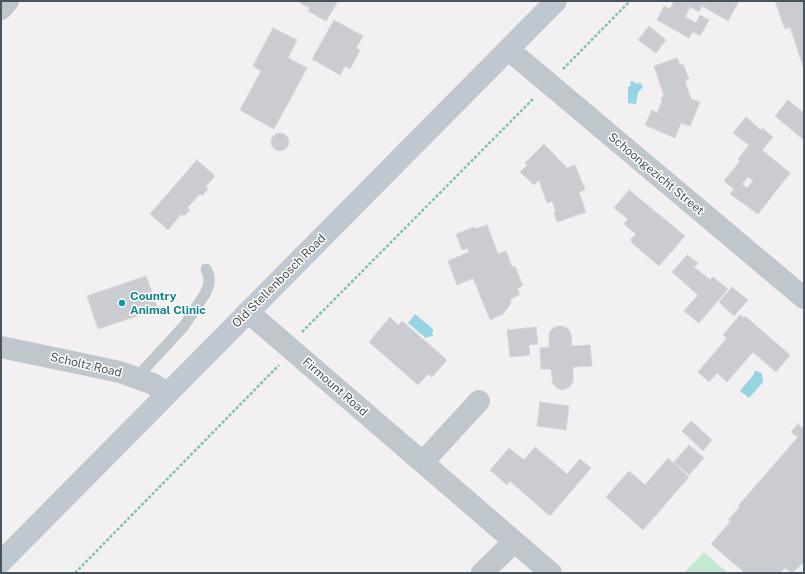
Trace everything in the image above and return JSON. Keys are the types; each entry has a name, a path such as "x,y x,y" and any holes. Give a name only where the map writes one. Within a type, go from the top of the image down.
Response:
{"street":[{"path":"1,9 8,1"},
{"name":"Old Stellenbosch Road","path":"1,562 556,1"},
{"name":"Schoongezicht Street","path":"509,50 804,298"},
{"name":"Firmount Road","path":"248,312 551,573"},
{"name":"Scholtz Road","path":"1,347 120,372 153,384 167,394"},
{"path":"423,462 479,401"},
{"path":"482,573 514,542"}],"lane":[{"path":"137,377 184,326 206,294 209,284 209,276 206,270"}],"path":[{"path":"75,573 285,359 296,338 630,1"}],"green space":[{"path":"704,552 728,573 684,573"}],"water":[{"path":"632,81 638,84 640,82 643,87 638,92 636,104 628,103 628,87 631,85 630,82"},
{"path":"415,314 434,330 432,332 433,336 426,338 408,323"},
{"path":"757,371 762,374 763,382 749,398 740,391 754,372"}],"building":[{"path":"301,1 338,1 326,21 308,11 310,8 300,3"},
{"path":"674,1 739,1 728,21 702,6 699,12 690,7 685,17 696,23 700,15 709,20 700,36 693,32 689,38 657,20 664,6 670,9"},
{"path":"775,1 804,1 804,69 790,27 785,29"},
{"path":"334,20 363,36 356,48 360,50 350,69 345,66 340,75 312,59"},
{"path":"649,26 666,40 656,53 638,40"},
{"path":"273,28 297,40 288,58 307,68 274,129 240,110 261,71 253,66"},
{"path":"677,58 680,65 683,64 689,79 685,81 691,99 700,102 690,126 681,123 675,138 645,125 652,110 657,113 662,101 661,98 664,96 654,66"},
{"path":"788,100 804,113 804,140 775,116"},
{"path":"746,117 761,130 762,128 773,137 762,150 790,173 758,214 730,194 734,189 724,181 740,161 738,159 749,145 733,133","holes":["748,177 753,181 747,188 742,184"]},
{"path":"280,133 286,136 289,142 286,148 280,151 274,148 271,142 274,136"},
{"path":"544,144 567,168 575,165 585,190 579,192 586,212 557,222 554,212 556,212 552,201 547,203 539,180 534,185 520,172 527,165 525,163"},
{"path":"197,160 215,176 206,186 208,189 202,196 200,194 187,208 190,210 184,216 181,214 168,230 150,214"},
{"path":"629,190 685,236 659,266 631,242 632,241 630,240 636,234 624,224 628,219 614,208"},
{"path":"487,225 498,254 506,251 512,267 515,266 523,286 517,288 520,294 510,300 511,303 503,314 490,320 473,278 457,285 448,261 469,252 468,248 462,250 456,234 474,227 475,229"},
{"path":"687,255 698,263 694,267 710,280 713,277 728,289 699,323 684,311 698,295 672,272"},
{"name":"Country Animal Clinic","path":"146,276 158,309 98,329 87,296"},
{"path":"732,287 748,300 734,316 719,302"},
{"path":"740,315 744,318 745,316 790,355 776,372 753,352 727,382 717,373 709,382 698,372 727,338 723,335"},
{"path":"390,317 398,325 402,321 447,360 432,377 428,374 418,385 369,342"},
{"path":"560,326 569,330 572,346 590,345 592,366 573,367 573,382 569,387 563,390 557,388 553,384 551,369 541,369 540,348 549,347 550,331 555,327"},
{"path":"536,327 538,344 529,345 530,355 510,357 507,330"},
{"path":"540,402 569,406 566,430 537,426"},
{"path":"691,421 712,440 703,451 682,431"},
{"path":"798,424 804,429 804,562 792,573 785,568 780,573 745,573 711,544 731,521 728,520 740,507 738,506 798,437 791,432"},
{"path":"689,445 704,458 689,475 674,462"},
{"path":"535,447 567,474 580,459 591,468 550,516 510,481 507,485 490,470 509,448 524,460"},
{"path":"668,458 689,477 643,530 606,497 629,471 645,485"}],"place":[{"name":"Country Animal Clinic","path":"122,303"}]}
